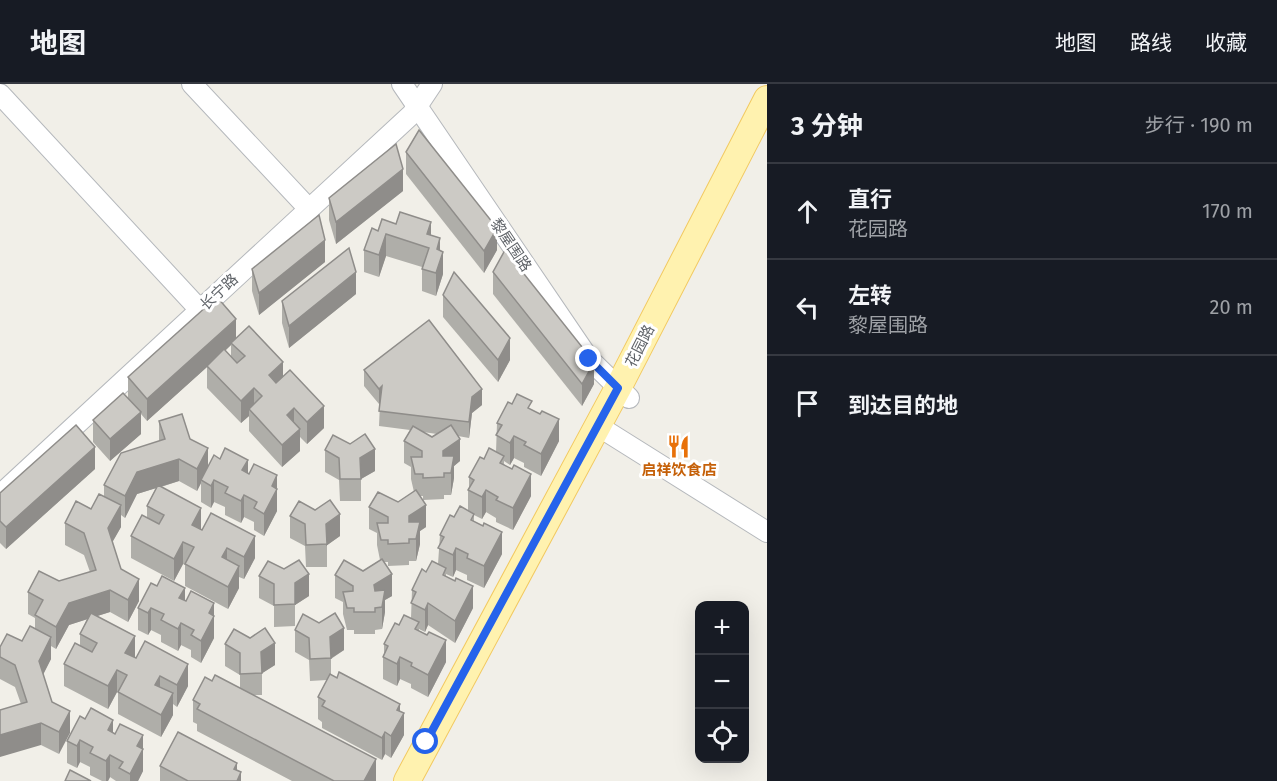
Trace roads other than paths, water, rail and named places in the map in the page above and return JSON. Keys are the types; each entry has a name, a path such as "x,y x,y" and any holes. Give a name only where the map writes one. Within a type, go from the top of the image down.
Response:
{"main road":[{"name":"花园路","path":"624,393 767,99"},
{"name":"花园路","path":"407,781 767,136"},
{"name":"花园路","path":"424,781 604,430"}],"street":[{"path":"192,84 309,209"},
{"name":"黎屋围路","path":"402,84 589,359 624,393"},
{"name":"长宁路","path":"0,495 412,114 432,84"},
{"path":"0,94 200,310"},
{"path":"604,430 767,532"}],"place":[{"name":"启祥饮食店","path":"679,446"}]}
